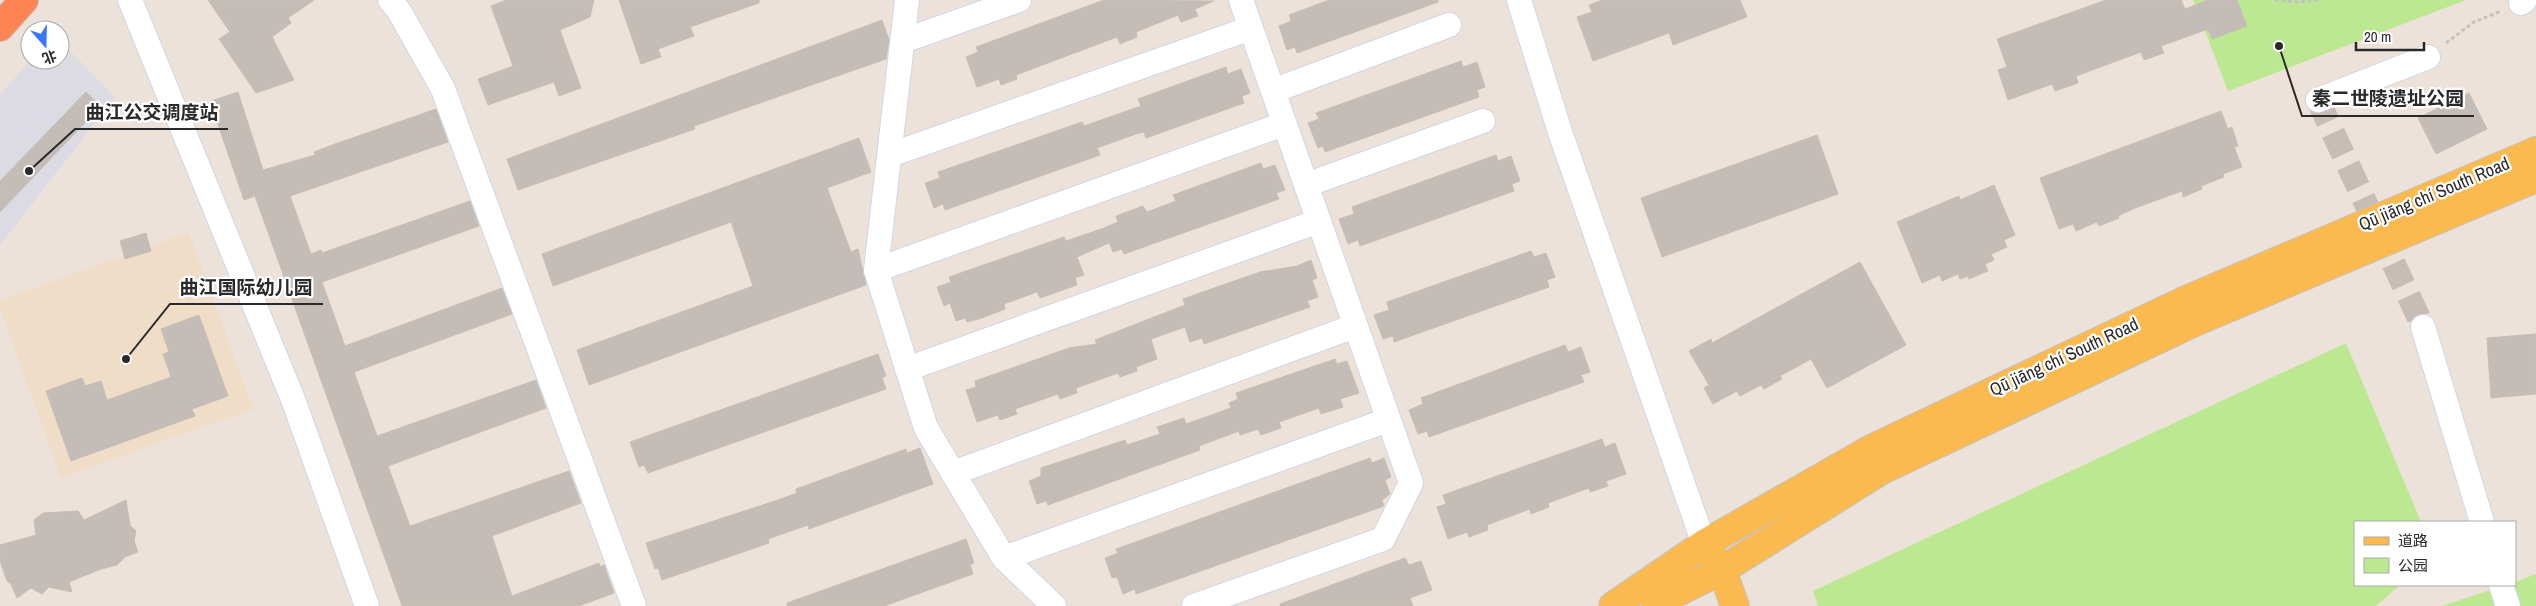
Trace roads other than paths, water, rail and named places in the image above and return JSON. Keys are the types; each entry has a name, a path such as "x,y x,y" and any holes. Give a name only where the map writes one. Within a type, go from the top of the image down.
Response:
{"highway":[{"path":"0,27 24,0"}],"main road":[{"name":"Qū jiāng chí South Road","path":"1613,606 1704,544 1871,449 2195,296 2536,151"},
{"name":"Qū jiāng chí South Road","path":"1656,606 1674,594 1722,570 1882,470 2196,322 2536,178"},
{"path":"1704,544 1722,570 1735,606"}],"street":[{"path":"130,0 294,402 367,606"},
{"path":"390,0 399,11 443,89 634,606"},
{"path":"907,0 876,270 926,428 1004,558 1054,606"},
{"path":"903,41 1019,0"},
{"path":"1194,606 1383,539 1411,484 1241,0"},
{"path":"1520,0 1560,132 1704,544"},
{"path":"1273,91 1449,25"},
{"path":"890,155 1251,28"},
{"path":"2318,100 2428,57"},
{"path":"1306,185 1483,122"},
{"path":"876,270 1284,124"},
{"path":"907,369 1318,222"},
{"path":"953,473 1355,326"},
{"path":"2423,327 2482,521"},
{"path":"1004,558 1388,420"},
{"path":"2502,586 2508,606"}],"tunnel":[{"path":"2318,100 2423,327"}],"place":[{"name":"秦二世陵遗址公园","path":"2279,46"},
{"name":"曲江公交调度站","path":"29,171"},
{"name":"曲江国际幼儿园","path":"126,359"}]}
